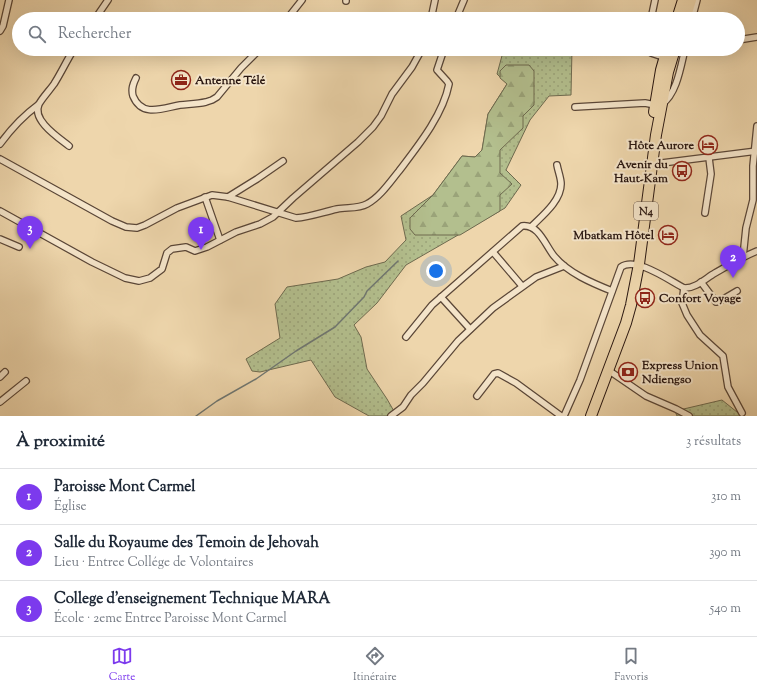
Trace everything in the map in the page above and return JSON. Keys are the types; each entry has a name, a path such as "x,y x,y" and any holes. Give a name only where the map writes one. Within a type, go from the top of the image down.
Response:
{"highway":[{"path":"679,12 683,0"},
{"path":"687,12 691,0"},
{"name":"N4","path":"585,416 614,345 636,264 649,165 659,105 661,70 668,56"},
{"name":"N4","path":"591,416 605,369"}],"street":[{"path":"0,31 3,26 9,0"},
{"path":"100,12 108,0"},
{"path":"293,12 302,0"},
{"path":"432,12 435,0"},
{"path":"459,12 464,0"},
{"path":"653,12 656,0"},
{"path":"694,12 697,0"},
{"path":"745,39 757,37"},
{"path":"0,144 22,117 38,105 54,84 70,56"},
{"path":"136,78 132,84 132,93 138,104 144,108 155,110 206,102 217,97 253,56"},
{"path":"0,211 92,262 125,278 139,281 150,278 162,269 167,253 172,249 186,247 195,251 207,247 236,232 269,220 358,142 372,127 381,116 392,94 418,56"},
{"path":"0,159 112,221 126,227 137,228 177,208 212,195 228,197 296,218 307,217 339,208 357,208 367,204 390,182 417,147 435,119 449,84 437,70 442,56"},
{"path":"575,107 645,103 659,105 670,98 683,56"},
{"path":"38,105 39,116 43,123 57,137 69,146"},
{"path":"744,257 746,228 753,200 757,126"},
{"path":"649,165 755,151"},
{"path":"705,213 711,174 709,158"},
{"path":"228,197 283,161"},
{"path":"531,227 555,200 560,191 561,184 557,165"},
{"path":"205,197 220,240"},
{"path":"406,337 420,318 441,297 522,226 531,227 543,238 564,266 584,278 612,291"},
{"path":"0,239 19,247"},
{"path":"477,396 494,374 498,373 516,383 562,416 580,380 620,269 623,265 636,264 684,288 691,287 701,282 757,251"},
{"path":"493,252 522,286"},
{"path":"391,416 403,407 410,395 423,383 446,355 493,308 522,286 545,272 564,266"},
{"path":"701,282 716,302 720,302 737,291"},
{"path":"684,288 682,303 687,315 700,335 723,356 728,387 742,413"},
{"path":"441,297 470,330"},
{"path":"605,369 646,396 689,416"},
{"path":"0,377 5,372"},
{"path":"0,402 26,382"}],"green space":[{"path":"502,56 572,56 571,95 549,96 530,120 506,170 521,185 505,208 406,265 377,303 354,325 361,337 367,369 395,413 390,416 369,416 335,397 311,360 260,372 252,371 246,359 280,338 275,304 287,287 338,279 366,267 385,262 406,240 401,216 433,195 462,156 475,157 482,150 488,114 507,84 497,74"},
{"path":"506,65 529,65 534,71 534,105 523,116 523,128 500,150 500,173 512,184 500,195 500,211 460,235 415,235 410,229 410,218 433,195 462,156 475,157 482,150 488,114 507,84 500,78 500,71"},
{"path":"722,400 742,416 677,416 675,411"}],"waterway":[{"path":"196,416 217,401 256,379 296,351 335,327 364,297 367,291 398,261"}],"place":[{"name":"Antenne Télé","path":"181,80"},
{"name":"Hôte Aurore","path":"708,145"},
{"name":"Avenir du Haut-Kam","path":"682,171"},
{"name":"Mbatkam Hôtel","path":"668,235"},
{"name":"College d'enseignement Technique MARA","path":"30,249"},
{"name":"Paroisse Mont Carmel","path":"201,250"},
{"name":"Salle du Royaume des Temoin de Jehovah","path":"733,278"},
{"name":"Confort Voyage","path":"645,298"},
{"name":"Express Union Ndiengso","path":"628,372"}]}
